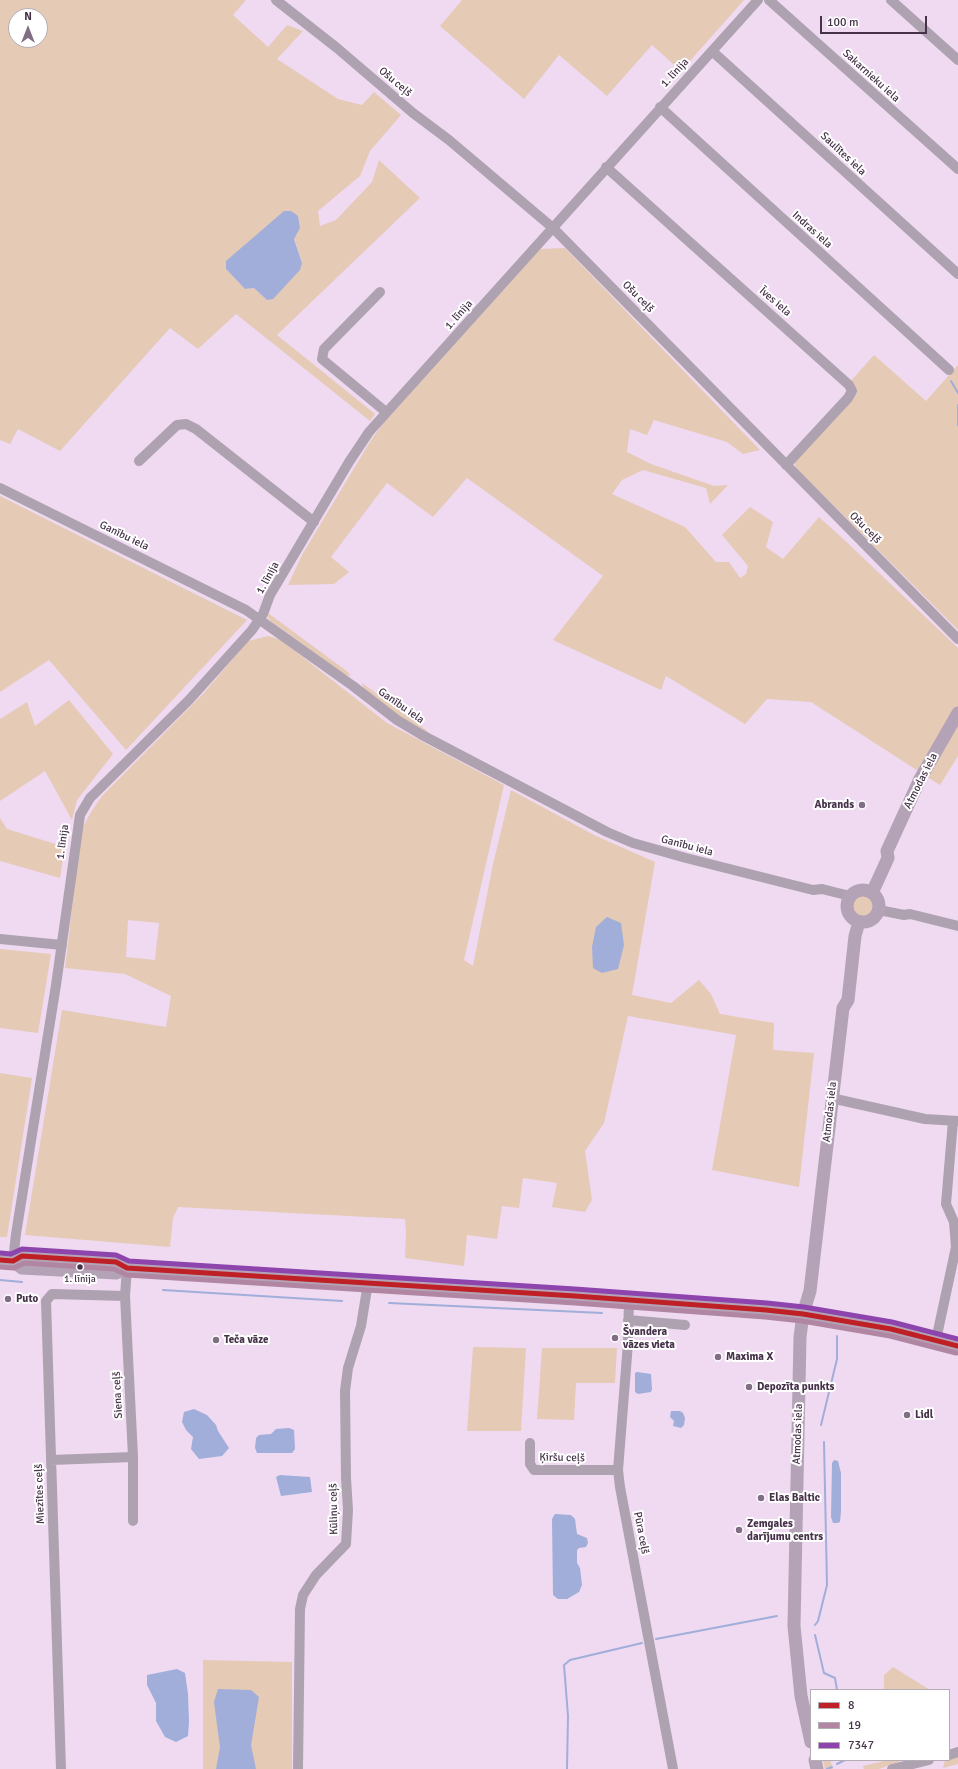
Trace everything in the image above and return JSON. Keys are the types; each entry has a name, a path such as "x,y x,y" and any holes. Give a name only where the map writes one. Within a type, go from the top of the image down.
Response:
{"main road":[{"name":"Atmodas iela","path":"873,899 880,855 887,852 920,779 958,713"},
{"path":"856,891 873,899 877,915 869,922 855,920 847,911 848,899 856,891"},
{"name":"Atmodas iela","path":"810,1737 801,1696 794,1626 800,1337 803,1314 810,1291 831,1098 843,1008 839,1000 855,920"},
{"path":"7,1261 22,1256 116,1262 127,1268 629,1300 803,1314 891,1329 958,1346"}],"street":[{"name":"Ošu ceļš","path":"276,0 337,48 413,113 449,140 553,228 958,639"},
{"name":"1. līnija","path":"7,1261 16,1234 62,945 80,815 90,798 189,700 252,630 270,595 349,462 369,432 457,336 660,107 758,0"},
{"name":"Sakarnieku iela","path":"769,0 958,169"},
{"path":"891,0 958,60"},
{"name":"Saulītes iela","path":"712,51 958,274"},
{"name":"Indras iela","path":"660,107 949,370"},
{"name":"Īves iela","path":"606,167 849,385 852,391 848,398 786,465"},
{"path":"380,292 324,349 322,359 386,412"},
{"path":"139,461 176,425 186,424 196,429 314,522"},
{"name":"Ganību iela","path":"0,488 246,610 397,720 422,735 607,832 633,843 686,858 813,890 822,889 848,899"},
{"path":"873,899 904,915 910,914 958,926"},
{"path":"0,939 62,945"},
{"path":"831,1098 925,1119 955,1121 946,1204 954,1222 956,1247 936,1340"},
{"name":"Siena ceļš","path":"127,1268 125,1296 133,1457 133,1521"},
{"name":"Kūliņu ceļš","path":"298,1769 300,1609 304,1595 316,1575 346,1544 348,1510 345,1391 348,1368 361,1326 368,1283"},
{"name":"Miezītes ceļš","path":"61,1769 46,1301 52,1294 125,1296"},
{"name":"Pūra ceļš","path":"629,1300 628,1343 618,1470 620,1488 673,1769"},
{"path":"628,1320 685,1325"},
{"name":"Ķiršu ceļš","path":"530,1443 530,1464 534,1470 618,1470"},
{"path":"51,1460 133,1457"},
{"path":"892,1769 925,1761"}],"shaded area":[{"path":"0,0 246,0 233,15 268,47 287,25 303,31 277,59 338,99 362,105 374,92 401,115 370,151 360,176 318,211 320,226 336,220 372,182 379,160 420,198 277,335 375,414 370,421 236,314 198,349 170,328 60,451 18,429 10,444 0,440","holes":["298,216 300,228 294,238 302,263 267,300 254,288 245,289 226,269"]},
{"path":"462,0 744,0 681,71 652,45 607,96 559,55 524,99 440,26"},
{"path":"565,248 760,450 743,454 727,442 654,420 647,435 630,429 627,452 651,464 714,486 728,485 710,504 706,488 643,470 622,480 612,494 685,527 716,562 729,562 740,578 746,574 748,566 722,535 750,507 773,522 766,547 783,559 819,517 958,648 958,756 940,785 811,702 767,699 745,724 666,676 661,690 553,640 603,576 467,478 433,517 387,483 331,557 349,572 334,584 288,585 302,555 371,440 382,425 540,249"},
{"path":"874,355 926,401 958,365 958,630 796,468 794,461 857,393 851,381"},
{"path":"0,496 247,620 126,750 49,660 0,692"},
{"path":"268,613 348,672 351,676 345,675 272,622 268,618"},
{"path":"268,636 281,640 387,723 504,785 464,960 473,966 493,864 511,790 596,836 655,862 632,995 671,1003 699,980 711,994 720,1014 774,1023 773,1050 814,1053 799,1187 712,1170 736,1035 628,1016 604,1123 585,1151 592,1200 585,1212 552,1207 557,1183 523,1178 519,1208 502,1206 497,1239 467,1235 464,1266 405,1258 405,1219 178,1207 173,1218 170,1247 25,1235 62,1010 166,1027 171,996 125,974 65,968 81,831 91,812 102,796 203,694 248,641","holes":["128,920 159,923 155,960 126,957"]},
{"path":"362,683 425,729 432,736 403,719 364,690"},
{"path":"69,700 113,754 77,800 72,820 45,771 0,801 0,719 27,702 35,726"},
{"path":"0,818 7,829 65,847 60,878 0,861"},
{"path":"863,895 867,896 873,902 873,910 867,916 863,917 859,916 853,910 852,906 853,902 859,896"},
{"path":"0,949 51,954 38,1033 0,1028"},
{"path":"0,1073 32,1078 7,1237 0,1237"},
{"path":"473,1347 526,1348 521,1431 467,1431"},
{"path":"542,1348 617,1348 615,1383 576,1383 574,1420 537,1419"},
{"path":"203,1660 292,1662 292,1769 203,1769"},
{"path":"893,1667 928,1689 884,1689 884,1675"},
{"path":"958,1756 958,1764 943,1768 945,1761 950,1761 950,1758"},
{"path":"823,1761 830,1761 833,1769 825,1769"},
{"path":"884,1761 901,1761 879,1769 864,1769 863,1766"}],"water":[{"path":"284,211 291,211 298,216 300,228 294,239 302,263 300,270 273,299 267,300 254,288 245,289 226,269 226,261"},
{"path":"607,917 621,923 624,945 618,969 602,973 593,968 592,947 596,927"},
{"path":"635,1373 651,1374 651,1392 638,1394 635,1392"},
{"path":"194,1409 207,1415 216,1425 218,1431 229,1448 222,1456 199,1459 191,1449 193,1437 186,1430 182,1422 184,1412"},
{"path":"671,1411 680,1411 683,1413 685,1418 684,1425 681,1428 673,1426 674,1421 670,1417"},
{"path":"289,1428 294,1430 295,1449 292,1453 257,1453 255,1448 256,1438 259,1435 271,1434 276,1429"},
{"path":"834,1460 838,1461 841,1473 841,1511 840,1522 837,1523 833,1523 831,1517 832,1463"},
{"path":"280,1475 310,1477 312,1492 281,1496 276,1477"},
{"path":"555,1514 571,1515 575,1519 577,1534 587,1538 588,1543 586,1547 579,1548 577,1550 577,1563 580,1568 582,1585 579,1592 567,1599 558,1599 553,1595 552,1519"},
{"path":"177,1669 185,1673 188,1694 189,1722 188,1736 176,1742 165,1737 156,1721 156,1703 147,1685 147,1675"},
{"path":"218,1689 251,1690 259,1697 251,1745 256,1769 216,1769 220,1747 214,1702"}],"waterway":[{"path":"951,381 958,393"},
{"path":"958,405 958,425"},
{"path":"0,1280 22,1282"},
{"path":"163,1290 342,1301"},
{"path":"389,1303 602,1313"},
{"path":"821,1425 837,1359 837,1336"},
{"path":"815,1625 818,1621 827,1585 824,1442"},
{"path":"656,1639 777,1616"},
{"path":"815,1635 824,1673 835,1678 837,1689"},
{"path":"567,1769 568,1716 564,1665 570,1660 642,1643"},
{"path":"837,1764 843,1761"},
{"path":"827,1769 832,1767"}],"transit line":[{"name":"7347","path":"1,1253 11,1254 22,1249 116,1255 129,1261 575,1289 767,1303 804,1307 892,1322 958,1339"},
{"name":"8","path":"0,1260 13,1261 22,1256 116,1262 127,1268 575,1296 766,1310 803,1314 891,1329 958,1346"},
{"name":"19","path":"0,1267 14,1268 24,1263 114,1269 127,1275 575,1303 765,1317 802,1321 890,1336 956,1353"}],"place":[{"name":"Abrands","path":"862,805"},
{"name":"1. līnija","path":"80,1267"},
{"name":"Puto","path":"8,1299"},
{"name":"Švandera vāzes vieta","path":"615,1338"},
{"name":"Teča vāze","path":"216,1340"},
{"name":"Maxima X","path":"718,1357"},
{"name":"Depozīta punkts","path":"749,1387"},
{"name":"Lidl","path":"907,1415"},
{"name":"Elas Baltic","path":"761,1498"},
{"name":"Zemgales darījumu centrs","path":"739,1530"}]}
